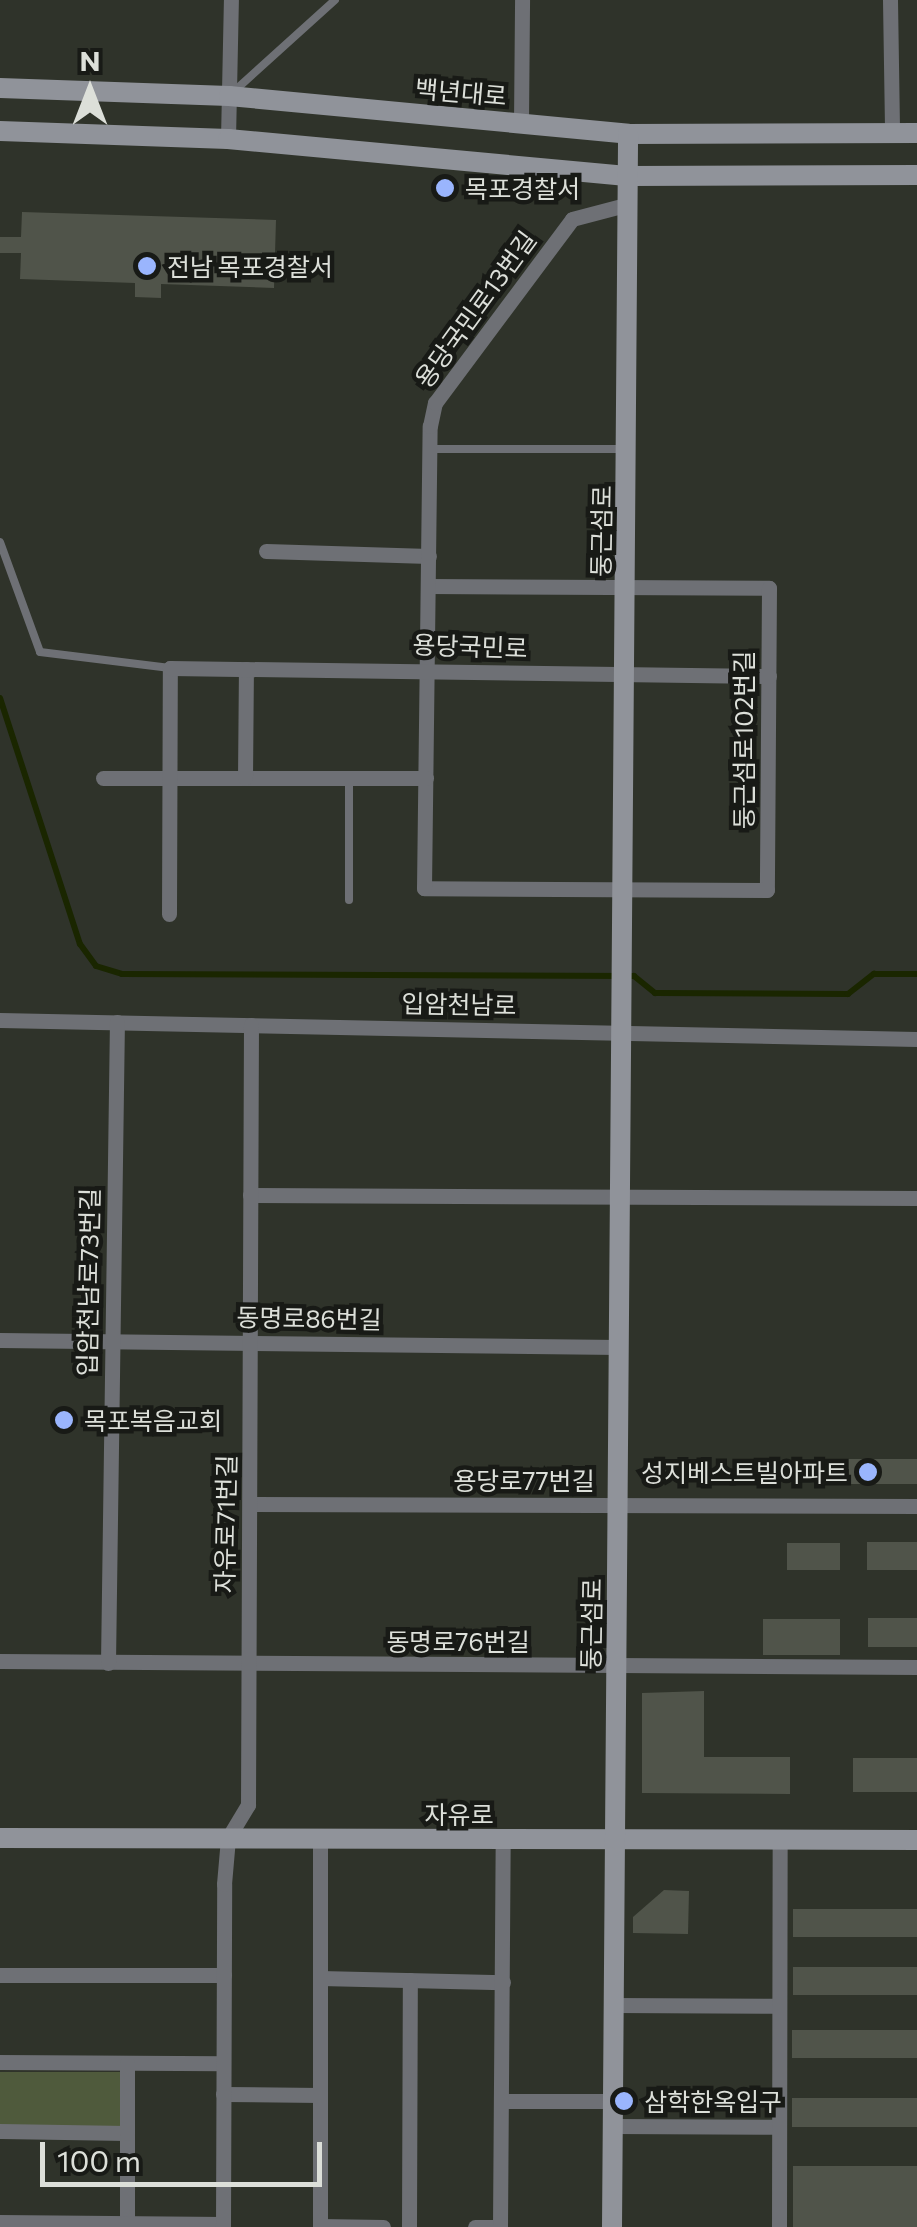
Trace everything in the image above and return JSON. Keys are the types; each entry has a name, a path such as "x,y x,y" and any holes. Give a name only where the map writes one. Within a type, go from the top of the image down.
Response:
{"street":[{"path":"228,139 231,0"},
{"path":"521,122 522,0"},
{"path":"890,0 892,133"},
{"name":"백년대로","path":"0,88 229,96 628,134 917,133"},
{"path":"0,131 228,139 629,176 917,175"},
{"name":"둥근섬로","path":"612,2227 628,134"},
{"name":"용당국민로13번길","path":"622,889 424,888 430,449 439,393 572,218 629,204"},
{"path":"266,551 429,556"},
{"path":"428,586 625,588"},
{"name":"둥근섬로102번길","path":"622,889 767,890 769,588 625,588"},
{"path":"168,914 170,668"},
{"name":"용당국민로","path":"170,668 769,676"},
{"path":"245,778 246,669"},
{"path":"103,778 426,778"},
{"name":"입암천남로","path":"0,1020 620,1027 917,1038"},
{"name":"입암천남로73번길","path":"108,1662 117,1022"},
{"name":"자유로71번길","path":"228,1838 248,1804 251,1024"},
{"path":"250,1195 917,1198"},
{"name":"동명로86번길","path":"0,1340 618,1346"},
{"name":"용당로77번길","path":"250,1504 917,1506"},
{"name":"동명로76번길","path":"0,1661 248,1666 917,1666"},
{"name":"자유로","path":"0,1838 917,1840"},
{"path":"4,2224 223,2226 228,1838"},
{"path":"320,1838 320,2226 383,2227"},
{"path":"475,2227 500,2227 503,1839"},
{"path":"779,2227 780,1840"},
{"path":"0,1975 224,1975"},
{"path":"320,1978 503,1982"},
{"path":"409,2227 410,1980"},
{"path":"613,2005 779,2006"},
{"path":"0,2062 224,2063"},
{"path":"127,2063 127,2224"},
{"path":"224,2094 320,2096"},
{"path":"502,2102 613,2102"},
{"path":"612,2126 778,2127"},
{"path":"0,2132 127,2133"}],"lane":[{"path":"229,96 266,52 335,0"},
{"path":"430,449 626,449"},
{"path":"0,542 40,652 170,668"},
{"path":"349,778 349,900"}],"green space":[{"path":"0,2072 121,2072 121,2126 0,2126"}],"building":[{"name":"전남 목포경찰서","path":"22,212 276,220 274,288 161,284 161,298 135,297 135,283 20,279 21,253 0,253 0,237 21,237"},
{"name":"성지베스트빌아파트","path":"818,1459 917,1459 917,1484 818,1484"},
{"path":"867,1542 917,1542 917,1570 867,1570"},
{"path":"787,1543 840,1543 840,1570 787,1570"},
{"path":"868,1618 917,1618 917,1647 868,1647"},
{"path":"763,1619 840,1619 840,1655 763,1655"},
{"path":"704,1691 704,1757 790,1757 790,1794 642,1793 642,1693"},
{"path":"853,1758 917,1758 917,1792 853,1792"},
{"path":"664,1890 689,1891 688,1934 633,1933 633,1917"},
{"path":"793,1909 917,1909 917,1937 793,1937"},
{"path":"793,1967 917,1967 917,1995 793,1995"},
{"path":"792,2030 917,2030 917,2058 792,2058"},
{"path":"792,2098 917,2098 917,2127 792,2127"},
{"path":"793,2166 917,2166 917,2227 793,2227"}],"waterway":[{"path":"0,698 80,944 96,966 122,974 634,976 655,993 848,994 874,974 917,974"}],"place":[{"name":"목포경찰서","path":"445,188"},
{"name":"전남 목포경찰서","path":"147,266"},
{"name":"목포복음교회","path":"64,1420"},
{"name":"성지베스트빌아파트","path":"868,1472"},
{"name":"삼학한옥입구","path":"624,2101"}]}
